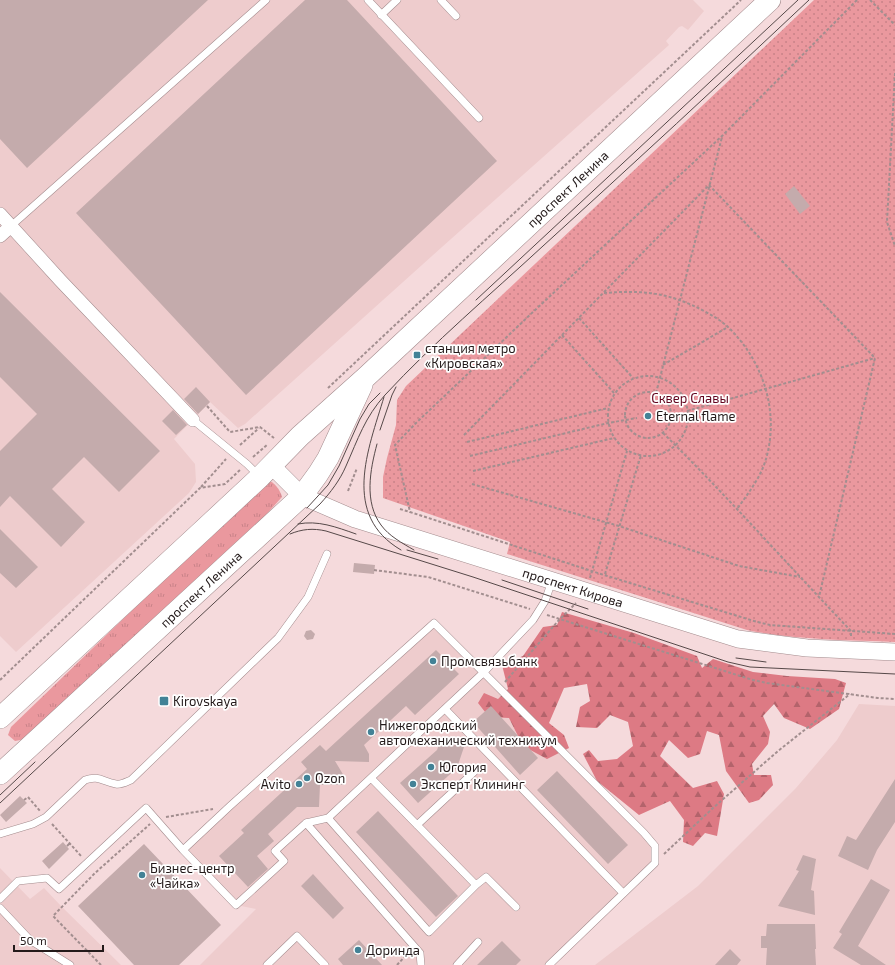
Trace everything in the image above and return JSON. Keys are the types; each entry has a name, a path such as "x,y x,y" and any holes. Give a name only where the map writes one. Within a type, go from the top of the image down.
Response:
{"main road":[{"name":"проспект Ленина","path":"0,718 259,468 300,436 366,377 762,4"},
{"name":"проспект Ленина","path":"2,768 302,496 328,458 366,377"}],"street":[{"path":"0,214 60,280 193,420"},
{"path":"0,236 11,226"},
{"name":"проспект Кирова","path":"259,468 302,496 355,519 738,639 806,648 895,652"}],"lane":[{"path":"11,226 266,0"},
{"path":"368,0 479,118"},
{"path":"381,15 397,0"},
{"path":"440,0 456,16"},
{"path":"193,420 259,468"},
{"path":"0,834 33,824 46,817 85,780 92,777 116,784 123,784 131,780 278,638 308,597 327,554"},
{"path":"0,899 18,881 47,878 59,889 146,808 236,905 284,861 275,851 306,823 328,818 484,673 539,612 545,601 552,580"},
{"path":"184,850 236,801 434,623 644,832 655,846 655,863 549,965"},
{"path":"445,710 623,893"},
{"path":"417,825 474,772"},
{"path":"371,778 476,885"},
{"path":"328,818 428,932 486,877 516,907"},
{"path":"306,823 420,954 421,965"},
{"path":"0,908 30,940 70,965"},
{"path":"267,965 297,936 325,965"},
{"path":"457,965 478,942"}],"path":[{"path":"326,390 741,0"},
{"path":"410,512 395,445 416,423 516,328 723,135 857,0"},
{"path":"870,0 895,25"},
{"path":"895,73 887,222 895,246"},
{"path":"656,393 662,365 723,135"},
{"path":"464,435 709,185"},
{"path":"709,185 875,358"},
{"path":"603,293 631,291 655,294 680,300 706,312 728,327 746,347 758,368 766,389 771,410 770,440 764,465 751,491 737,508"},
{"path":"579,317 633,378"},
{"path":"662,365 728,327"},
{"path":"562,335 614,393"},
{"path":"688,411 875,358"},
{"path":"819,597 875,358"},
{"path":"646,375 659,377 671,383 678,390 684,400 688,411 686,426 682,436 675,445 666,451 654,455 641,455 627,451 614,438 608,423 608,408 614,393 622,385 633,378 646,375"},
{"path":"649,392 656,393 662,396 667,402 670,408 671,421 668,428 663,433 656,437 643,438 632,432 625,420 626,408 630,400 635,396 649,392"},
{"path":"207,406 230,432 260,427 274,438 279,433"},
{"path":"467,442 608,408"},
{"path":"470,456 608,423 637,418"},
{"path":"240,445 260,427"},
{"path":"663,433 737,508 851,631"},
{"path":"473,471 614,438"},
{"path":"200,488 225,484 259,468 268,444"},
{"path":"589,581 627,451"},
{"path":"604,575 641,455"},
{"path":"0,680 200,488 229,456"},
{"path":"348,491 357,468"},
{"path":"472,484 619,526 739,566 800,577"},
{"path":"400,509 604,575 765,623 895,634"},
{"path":"374,570 428,577 539,612 559,620 753,680 878,698 895,699"},
{"path":"500,689 559,620 578,601"},
{"path":"655,863 713,808 778,751 850,694"},
{"path":"67,846 70,843"},
{"path":"95,873 53,916 101,965"},
{"path":"397,965 414,947"}],"shaded area":[{"path":"0,0 693,0 704,11 688,30 682,26 679,27 666,41 669,45 245,424 238,428 210,402 174,439 195,464 196,482 189,493 16,652 0,636"},
{"path":"434,623 655,846 655,863 549,965 200,965 256,909 236,905 183,850"},
{"path":"859,704 895,706 895,965 595,965 698,886 796,788 837,740"},
{"path":"0,868 30,899 44,888 121,965 0,965"}],"green space":[{"name":"Сквер Славы","path":"814,0 895,0 895,642 802,638 747,630 507,554 510,542 383,498 383,477 396,425 397,400 406,386"},
{"path":"267,480 277,487 282,497 264,517 26,739 15,741 8,735 11,727"},
{"path":"562,612 634,633 697,656 702,668 713,659 753,672 835,679 846,683 839,709 810,729 784,718 774,704 763,716 770,732 768,744 752,764 754,775 771,775 773,785 759,800 749,803 726,771 719,735 707,731 700,754 688,758 669,740 660,756 693,788 717,781 724,794 717,836 705,833 693,846 683,842 684,820 670,801 639,815 597,781 583,754 589,750 598,761 617,759 633,746 628,722 610,715 597,728 576,727 580,707 590,701 587,684 564,688 549,723 564,735 569,748 547,759 523,746 509,718 489,717 478,703 484,693 498,699 508,689 502,665 523,656 543,627 557,625"}],"building":[{"path":"0,0 208,0 27,168 0,139"},
{"path":"305,0 347,0 497,161 246,395 76,213"},
{"path":"794,186 810,206 800,214 785,194"},
{"path":"0,292 160,451 119,492 84,457 52,489 85,522 61,547 10,496 0,507 0,451 37,414 0,377"},
{"path":"196,387 210,402 198,414 184,399"},
{"path":"173,410 187,425 176,435 162,421"},
{"path":"0,529 38,567 16,588 0,573"},
{"path":"354,563 375,565 374,574 353,572"},
{"path":"311,630 315,634 313,639 307,640 304,636 306,631"},
{"path":"436,650 444,658 448,655 457,665 453,668 459,674 415,715 406,706 364,745 369,754 369,762 335,761 344,776 344,785 320,785 319,807 297,807 268,834 274,841 257,856 268,869 248,887 219,856 244,833 241,830 307,769 301,762 320,745 326,751"},
{"path":"491,706 538,758 520,775 473,722"},
{"path":"441,739 464,747 457,768 418,803 400,783 437,750"},
{"path":"557,771 628,845 608,864 537,790"},
{"path":"895,779 895,822 877,850 868,870 838,856 847,836 856,840"},
{"path":"20,796 27,803 6,822 0,815"},
{"path":"378,811 458,896 436,917 356,832"},
{"path":"63,842 69,849 49,869 42,861"},
{"name":"Бизнес-центр «Чайка»","path":"144,844 221,925 179,965 134,965 78,906"},
{"path":"803,855 816,859 811,890 814,891 815,915 778,906 799,871 796,870"},
{"path":"313,874 344,908 333,919 301,886"},
{"path":"871,879 890,890 858,946 886,965 861,965 833,948 842,934 839,932"},
{"path":"767,924 815,924 816,965 766,965 767,948 761,948 761,936 766,936"},
{"name":"Доринда","path":"359,940 382,965 343,965 338,959"},
{"path":"502,941 521,960 516,965 477,965"},
{"path":"730,949 741,960 737,965 715,965"}],"tram line":[{"path":"476,300 798,0"},
{"path":"0,803 320,504 341,476 362,429 378,403 423,356 809,0"},
{"path":"380,430 396,387"},
{"path":"307,508 328,485 339,466 360,419 369,404 380,393"},
{"path":"384,397 371,438 367,459 364,480 365,500 371,519 382,536 401,550"},
{"path":"377,444 372,464 370,486 372,506 384,529 396,539 414,550"},
{"path":"298,524 320,524 356,534"},
{"path":"290,534 308,530 326,531 473,577 728,662 750,667 895,674"},
{"path":"407,550 438,559"},
{"path":"502,580 588,609"},
{"path":"736,658 766,662"},
{"path":"0,795 35,762"}],"place":[{"name":"станция метро «Кировская»","path":"417,355"},
{"name":"Eternal flame","path":"648,416"},
{"name":"Промсвязьбанк","path":"433,661"},
{"name":"Kirovskaya","path":"164,701"},
{"name":"Нижегородский автомеханический техникум","path":"371,732"},
{"name":"Югория","path":"431,767"},
{"name":"Ozon","path":"307,778"},
{"name":"Avito","path":"299,784"},
{"name":"Эксперт Клининг","path":"413,784"},
{"name":"Бизнес-центр «Чайка»","path":"142,875"},
{"name":"Доринда","path":"358,950"}]}
